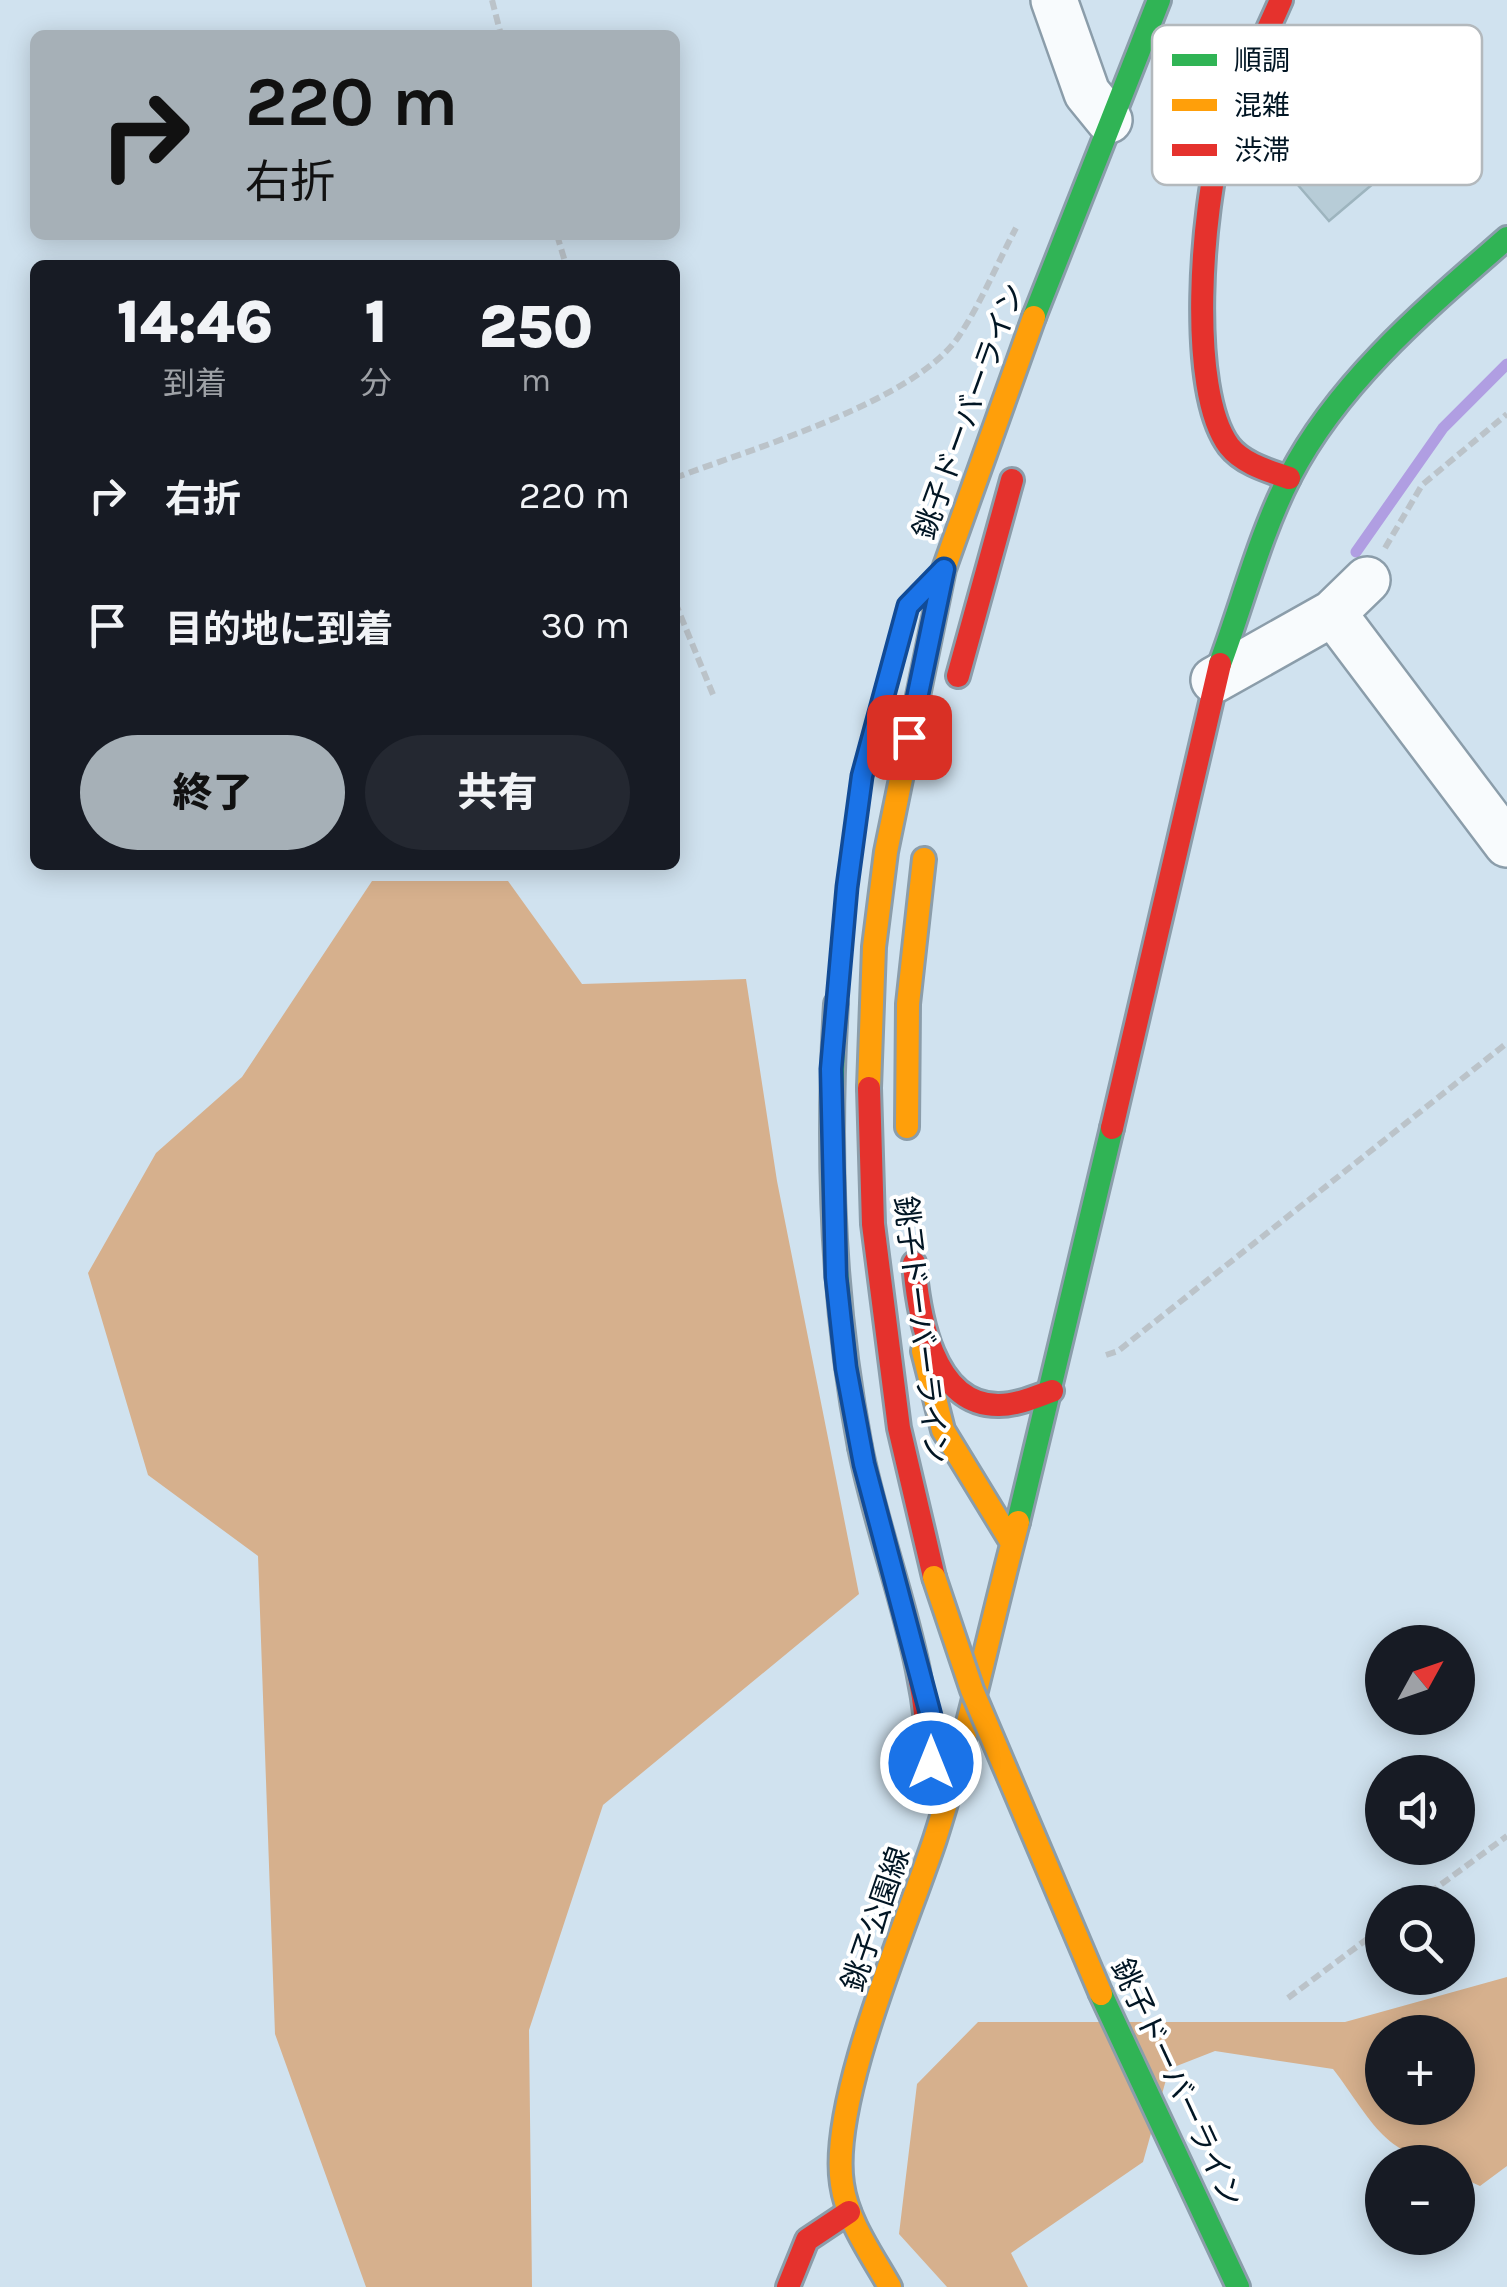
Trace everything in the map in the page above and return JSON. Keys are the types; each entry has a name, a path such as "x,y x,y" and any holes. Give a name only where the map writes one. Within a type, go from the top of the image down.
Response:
{"main road":[{"name":"銚子ドーバーライン","path":"1159,0 1109,120 944,569 886,852 874,946 868,1049 874,1224 885,1334 916,1513 972,1690 1101,1994 1238,2287"},
{"path":"1270,25 1281,0"},
{"path":"1216,185 1201,342 1218,428 1229,446 1247,462 1289,478"},
{"name":"銚子公園線","path":"890,2287 849,2212 842,2182 843,2135 857,2069 936,1835 1055,1380 1214,680 1289,478 1320,426 1420,314 1507,238"},
{"path":"1012,378 1020,428"},
{"path":"952,706 967,636 1016,464"},
{"path":"908,606 944,569"},
{"path":"908,1151 908,1004 928,827"},
{"path":"838,975 830,1122 838,1295 864,1464 931,1716 927,1800 936,1835"},
{"path":"912,1237 927,1395 942,1432 1012,1543"},
{"path":"920,1328 944,1369 968,1396 992,1405 1055,1380"},
{"path":"788,2287 798,2249 809,2234 849,2212"}],"street":[{"path":"1054,0 1087,93 1109,120"},
{"path":"1214,680 1333,613 1367,580"},
{"path":"1333,613 1507,844"}],"path":[{"path":"492,0 500,30"},
{"path":"680,476 840,414 923,374 958,338 1022,216"},
{"path":"1367,580 1422,484 1507,414"},
{"path":"680,614 714,697"},
{"path":"1055,1380 1118,1351 1507,1043"},
{"path":"1440,1885 1507,1836"},
{"path":"1288,1998 1365,1941"}],"shaded area":[{"path":"372,881 508,881 582,984 746,979 777,1181 859,1594 603,1805 529,2030 532,2287 366,2287 275,2034 258,1556 148,1475 88,1273 156,1153 242,1077"},
{"path":"1507,1977 1507,2166 1480,2186 1475,2184 1475,2145 1396,2145 1374,2125 1475,2125 1475,2015 1370,2015 1442,1995 1475,1995 1475,1986"},
{"path":"1365,2016 1365,2113 1333,2069 1215,2051 1169,2069 1143,2162 1011,2253 1028,2287 947,2287 899,2234 917,2084 978,2022 1345,2022"}],"building":[{"path":"1298,185 1372,185 1329,221"}],"waterway":[{"path":"1356,552 1443,428 1507,364"}],"traffic: fast":[{"path":"1034,317 1159,0"},
{"path":"1220,664 1270,521 1310,441 1333,408 1387,347 1507,238"},
{"path":"836,1004 834,1226 843,1337 860,1447"},
{"path":"1018,1522 1112,1128"},
{"path":"1101,1994 1238,2287"}],"traffic: slow":[{"path":"869,1088 874,947 886,852 944,569 1034,317"},
{"path":"907,1127 908,1004 924,859"},
{"path":"923,1351 943,1430 1012,1543"},
{"path":"890,2287 861,2237 845,2198 841,2149 847,2107 873,2012 947,1800 1018,1522"},
{"path":"934,1577 972,1690 1101,1994"}],"traffic: jam":[{"path":"1270,25 1281,0"},
{"path":"1213,185 1202,297 1207,384 1216,419 1229,446 1241,458 1289,478"},
{"path":"958,676 1012,480"},
{"path":"1112,1128 1220,664"},
{"path":"869,1088 873,1224 899,1428 934,1577"},
{"path":"914,1263 925,1330 933,1353 958,1390 976,1401 999,1405 1052,1391"},
{"path":"860,1447 915,1654 928,1738 929,1782"},
{"path":"788,2287 807,2240 849,2212"}],"route":[{"path":"909,737 944,569 908,606 862,776 847,887 831,1069 830,1175 846,1368 864,1464 931,1716 931,1763"}]}
